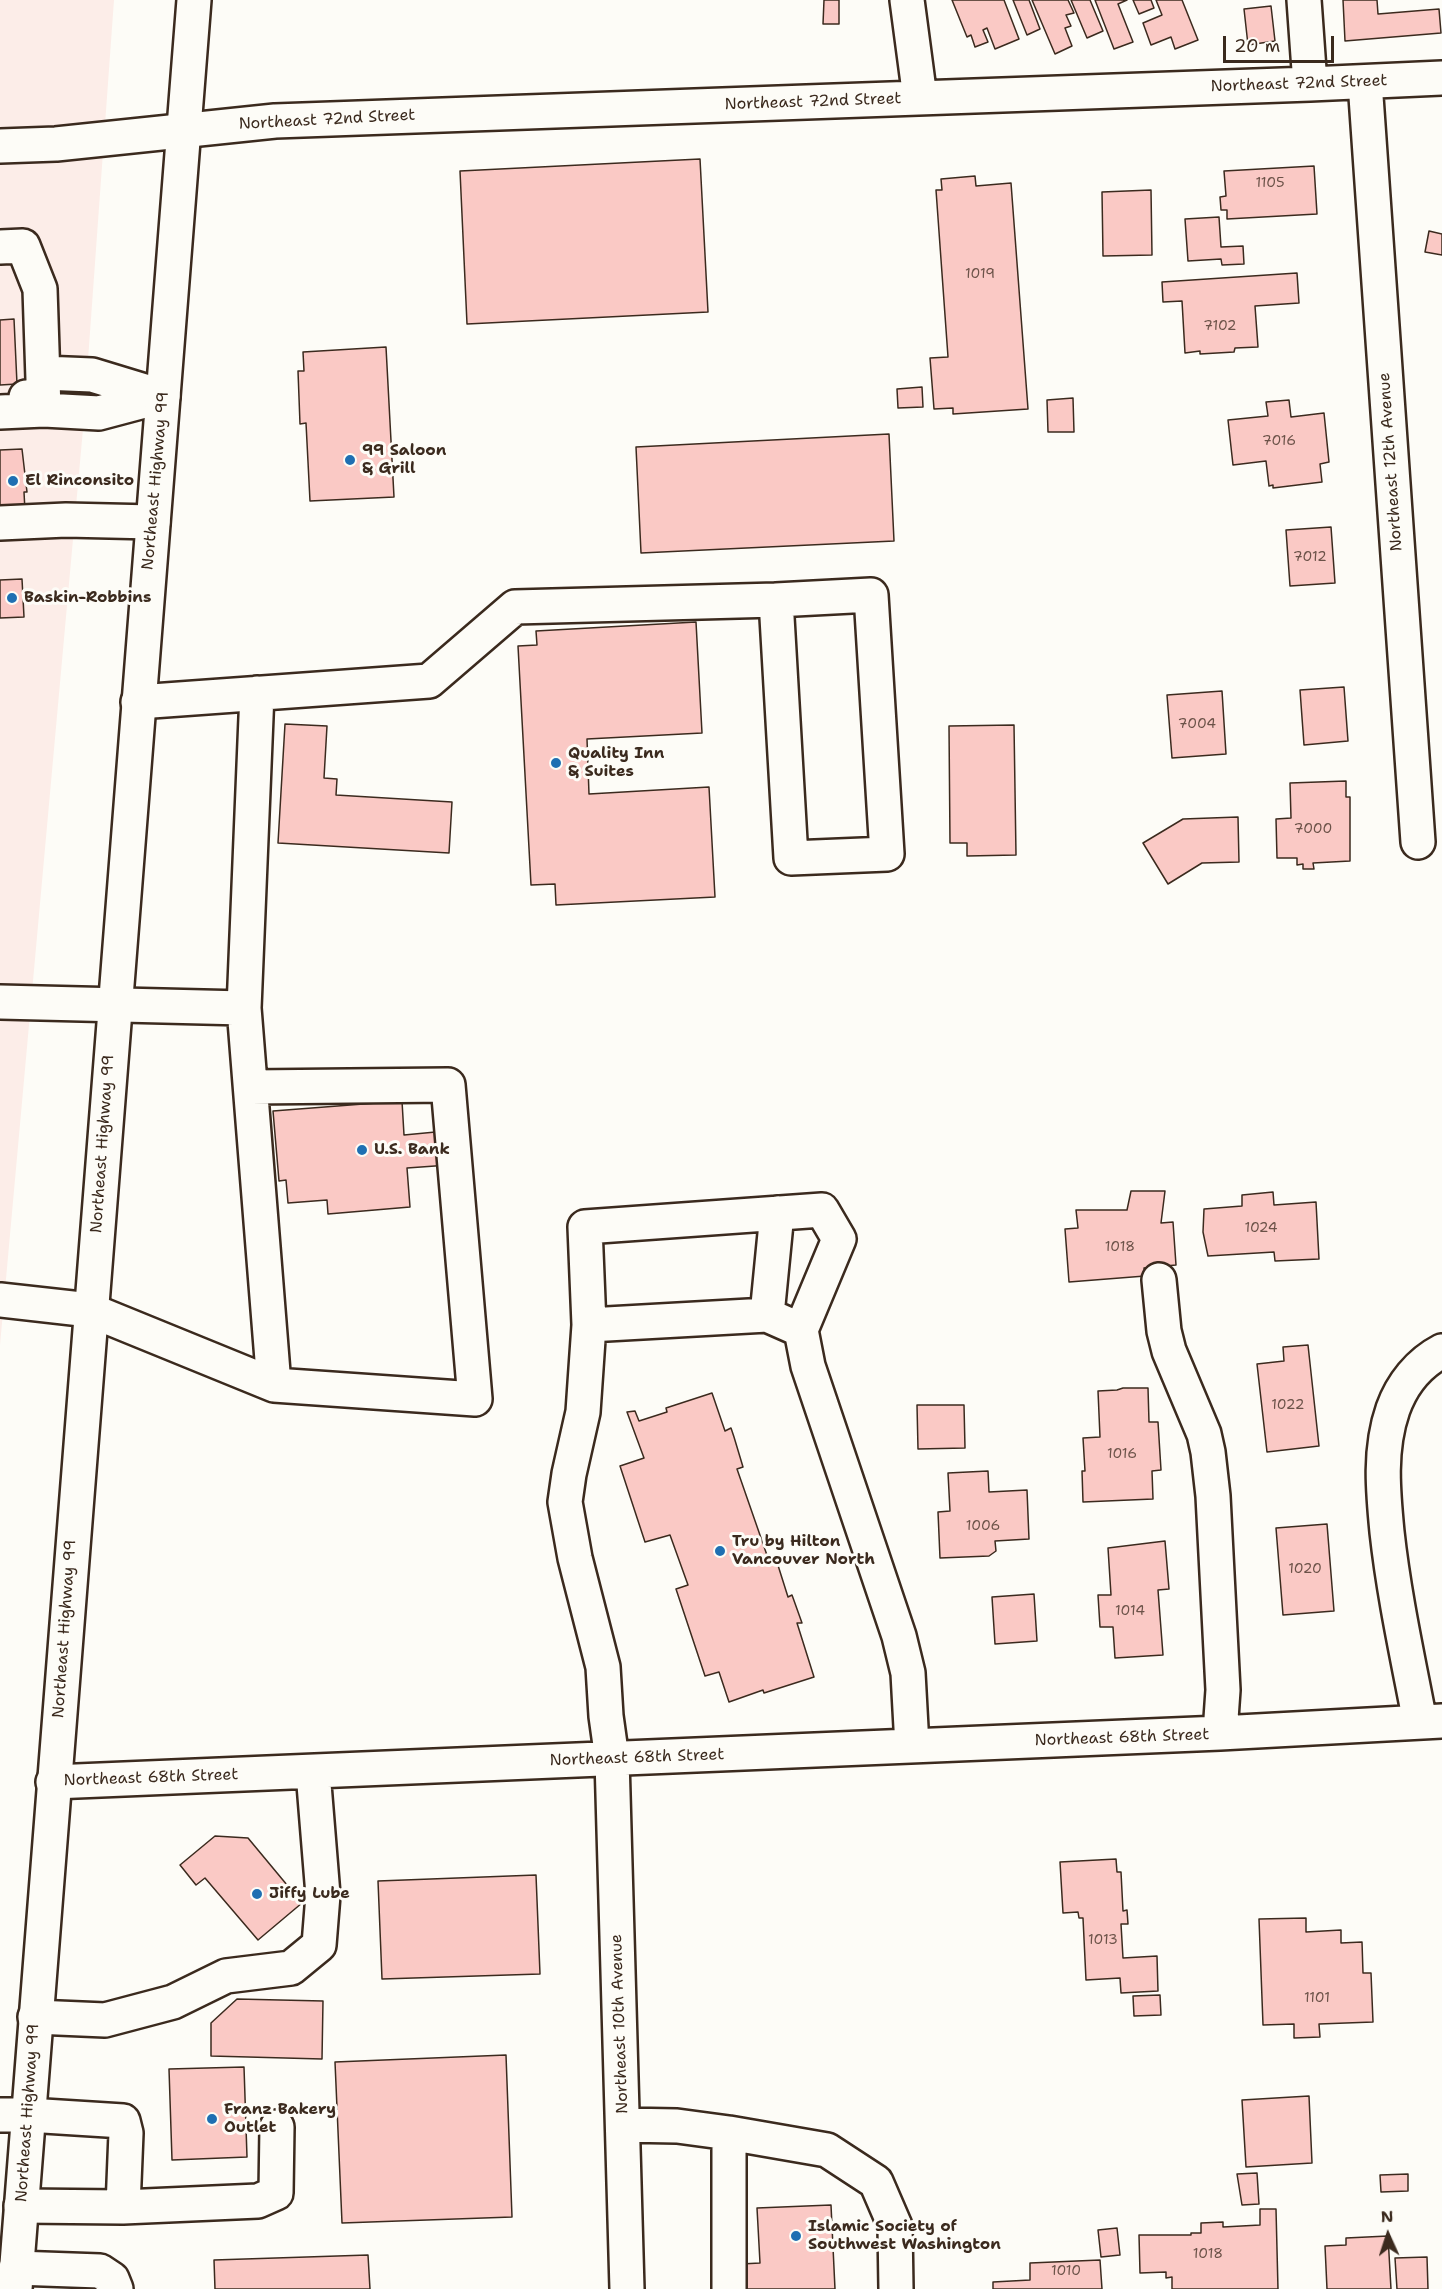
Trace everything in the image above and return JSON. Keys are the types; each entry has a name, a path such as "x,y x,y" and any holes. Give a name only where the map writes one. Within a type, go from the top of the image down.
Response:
{"street":[{"name":"Northeast Highway 99","path":"12,2259 21,2206 14,2115 35,2017 194,0"},
{"path":"907,0 920,98"},
{"path":"1304,0 1310,84"},
{"name":"Northeast 72nd Street","path":"0,146 56,144 275,121 1442,78"},
{"name":"Northeast 12th Avenue","path":"1365,82 1418,842"},
{"path":"0,247 23,246 39,289 44,410"},
{"path":"43,373 92,375 163,396"},
{"path":"0,397 25,396 44,410"},
{"path":"0,412 44,410 99,413 163,396"},
{"path":"0,523 66,520 153,522"},
{"path":"138,702 429,681 514,607 776,600 871,595 887,854 791,858 776,600"},
{"path":"257,693 244,1008 274,1385"},
{"path":"0,1002 244,1008"},
{"path":"0,1300 90,1310 274,1385 475,1400 448,1085 251,1087"},
{"path":"767,1315 777,1213 822,1210 839,1239 801,1330 808,1366 899,1636 908,1673 912,1746"},
{"name":"Northeast 10th Avenue","path":"627,2289 612,1759 603,1667 575,1558 565,1502 583,1412 589,1325 585,1227 777,1213"},
{"name":"Northeast 68th Street","path":"1159,1280 1164,1331 1169,1351 1204,1434 1208,1452 1213,1496 1223,1690 1220,1733"},
{"path":"589,1325 767,1315 801,1330"},
{"path":"1431,1722 1390,1557 1383,1493 1383,1461 1393,1409 1402,1390 1412,1374 1428,1358 1442,1351"},
{"name":"Northeast 68th Street","path":"53,1782 1220,1733 1431,1722"},
{"path":"35,2017 105,2020 173,2002 226,1976 291,1968 319,1945 323,1895 313,1772"},
{"path":"14,2115 123,2121 126,2133 123,2207"},
{"path":"623,2125 677,2126 827,2150 876,2182 894,2226 896,2289"},
{"path":"21,2206 123,2207 258,2201 276,2193 277,2127"},
{"path":"729,2133 729,2289"},
{"path":"12,2259 100,2271 112,2279 116,2289"}],"shaded area":[{"path":"0,0 114,0 83,429 0,1345"}],"building":[{"path":"824,0 839,0 839,24 823,24"},
{"path":"952,0 1004,0 1019,39 995,49 987,28 983,30 988,42 975,47 971,35 967,37"},
{"path":"1013,0 1029,0 1040,29 1027,35"},
{"path":"1032,0 1068,0 1074,13 1066,15 1071,26 1065,28 1072,46 1055,54"},
{"path":"1071,0 1090,0 1103,31 1087,38"},
{"path":"1095,0 1127,0 1118,4 1133,42 1114,49"},
{"path":"1133,0 1151,0 1154,8 1139,14"},
{"path":"1156,0 1182,0 1198,40 1175,49 1171,37 1151,45 1143,23 1162,15"},
{"path":"1343,0 1377,0 1378,14 1439,9 1441,33 1345,41"},
{"path":"1271,6 1275,41 1248,45 1244,9"},
{"path":"700,159 708,312 467,324 460,171"},
{"path":"1314,166 1317,214 1227,219 1227,210 1221,210 1220,197 1226,196 1224,171"},
{"path":"975,176 976,186 1011,183 1028,409 953,414 953,408 934,409 930,358 948,357 936,190 942,190 941,179"},
{"path":"1151,190 1152,255 1103,256 1102,192"},
{"path":"1219,217 1221,247 1243,246 1244,264 1222,265 1221,259 1188,261 1185,219"},
{"path":"1429,231 1442,234 1442,255 1425,252"},
{"path":"1297,273 1299,303 1255,306 1258,347 1235,348 1234,352 1185,353 1182,301 1163,302 1162,282"},
{"path":"14,319 17,384 0,385 0,320"},
{"name":"99 Saloon & Grill","path":"386,347 394,497 310,501 306,423 300,424 298,371 304,371 303,352"},
{"path":"922,387 923,407 898,408 897,389"},
{"path":"1073,398 1074,432 1048,432 1047,400"},
{"path":"1289,400 1291,417 1324,413 1329,462 1320,464 1322,482 1273,488 1273,485 1269,486 1266,461 1233,465 1228,420 1268,416 1266,402"},
{"path":"889,434 894,541 641,553 636,447"},
{"name":"El Rinconsito","path":"22,449 27,492 24,492 25,511 0,512 0,450"},
{"path":"1331,527 1335,583 1290,586 1286,530"},
{"name":"Baskin-Robbins","path":"22,579 24,617 0,618 0,580"},
{"name":"Quality Inn & Suites","path":"696,622 702,733 587,739 589,794 709,787 715,897 556,905 555,884 531,885 518,646 537,645 536,631"},
{"path":"1344,687 1348,741 1304,745 1300,690"},
{"path":"1222,691 1226,754 1172,758 1167,695"},
{"path":"285,724 327,726 324,778 337,779 336,795 452,802 449,853 278,843"},
{"path":"1014,725 1016,855 967,856 967,843 950,843 949,726"},
{"path":"1346,781 1346,797 1350,797 1350,861 1313,863 1314,869 1303,869 1303,864 1297,865 1297,858 1277,858 1276,819 1291,818 1290,783"},
{"path":"1238,817 1239,862 1202,863 1168,884 1143,843 1183,819"},
{"name":"U.S. Bank","path":"402,1101 404,1135 446,1131 449,1165 407,1168 410,1207 328,1214 327,1200 288,1203 286,1180 279,1181 273,1111"},
{"path":"1131,1191 1165,1191 1161,1223 1173,1222 1176,1265 1144,1268 1145,1276 1069,1282 1065,1229 1078,1228 1076,1210 1127,1210"},
{"path":"1273,1192 1274,1205 1316,1202 1319,1259 1275,1261 1274,1252 1208,1256 1203,1232 1204,1209 1242,1206 1242,1195"},
{"path":"1308,1345 1319,1446 1267,1452 1257,1364 1284,1361 1283,1347"},
{"path":"1148,1388 1149,1422 1158,1422 1161,1470 1152,1471 1153,1499 1083,1502 1082,1471 1085,1471 1083,1438 1100,1437 1098,1391"},
{"name":"Tru by Hilton Vancouver North","path":"712,1393 725,1431 731,1428 743,1467 737,1469 769,1561 776,1559 788,1597 792,1595 802,1623 797,1623 814,1677 764,1693 763,1690 729,1702 719,1672 705,1676 676,1589 688,1585 670,1535 645,1542 620,1466 644,1458 627,1412 635,1411 639,1421 667,1412 666,1408"},
{"path":"917,1405 964,1405 965,1448 918,1449"},
{"path":"988,1471 989,1492 1027,1490 1029,1539 995,1541 996,1551 989,1556 940,1558 938,1512 950,1511 948,1473"},
{"path":"1327,1524 1334,1611 1283,1615 1276,1528"},
{"path":"1165,1541 1169,1589 1158,1590 1163,1655 1115,1658 1113,1627 1100,1627 1098,1595 1111,1595 1108,1548"},
{"path":"1034,1594 1037,1641 995,1644 992,1597"},
{"name":"Jiffy Lube","path":"215,1836 248,1838 302,1903 258,1940 205,1878 196,1885 180,1865"},
{"path":"1116,1859 1117,1872 1121,1872 1123,1911 1127,1910 1128,1924 1121,1924 1123,1958 1157,1956 1158,1991 1121,1993 1120,1978 1086,1980 1083,1918 1079,1918 1078,1912 1063,1913 1060,1862"},
{"path":"536,1875 540,1974 382,1979 378,1881"},
{"path":"1306,1918 1306,1932 1341,1930 1341,1943 1362,1942 1363,1973 1371,1973 1373,2022 1319,2024 1320,2037 1294,2038 1294,2024 1263,2025 1259,1919"},
{"path":"1160,1995 1161,2015 1134,2016 1133,1996"},
{"path":"237,1999 323,2001 322,2059 211,2056 211,2023"},
{"path":"506,2055 512,2217 342,2223 335,2062"},
{"path":"244,2067 247,2157 172,2160 169,2069"},
{"path":"1309,2096 1312,2163 1246,2167 1242,2100"},
{"path":"1257,2173 1259,2204 1242,2205 1237,2174"},
{"path":"1408,2174 1408,2191 1381,2192 1380,2175"},
{"name":"Islamic Society of Southwest Washington","path":"831,2205 835,2289 742,2289 741,2264 760,2263 757,2208"},
{"path":"1260,2209 1276,2209 1278,2289 1172,2289 1172,2277 1166,2278 1166,2272 1140,2273 1139,2235 1191,2235 1191,2233 1201,2233 1201,2223 1223,2222 1223,2227 1260,2225"},
{"path":"1117,2228 1120,2255 1101,2257 1098,2230"},
{"path":"1388,2236 1391,2289 1327,2289 1325,2246 1346,2245 1346,2238"},
{"path":"368,2255 370,2289 215,2289 214,2260"},
{"path":"1427,2257 1428,2289 1397,2289 1395,2258"},
{"path":"1100,2260 1102,2289 993,2289 993,2282 1030,2280 1030,2263"}],"place":[{"name":"99 Saloon & Grill","path":"350,460"},
{"name":"El Rinconsito","path":"13,481"},
{"name":"Baskin-Robbins","path":"12,598"},
{"name":"Quality Inn & Suites","path":"556,763"},
{"name":"U.S. Bank","path":"362,1150"},
{"name":"Tru by Hilton Vancouver North","path":"720,1551"},
{"name":"Jiffy Lube","path":"257,1894"},
{"name":"Franz Bakery Outlet","path":"212,2119"},
{"name":"Islamic Society of Southwest Washington","path":"796,2236"}]}
